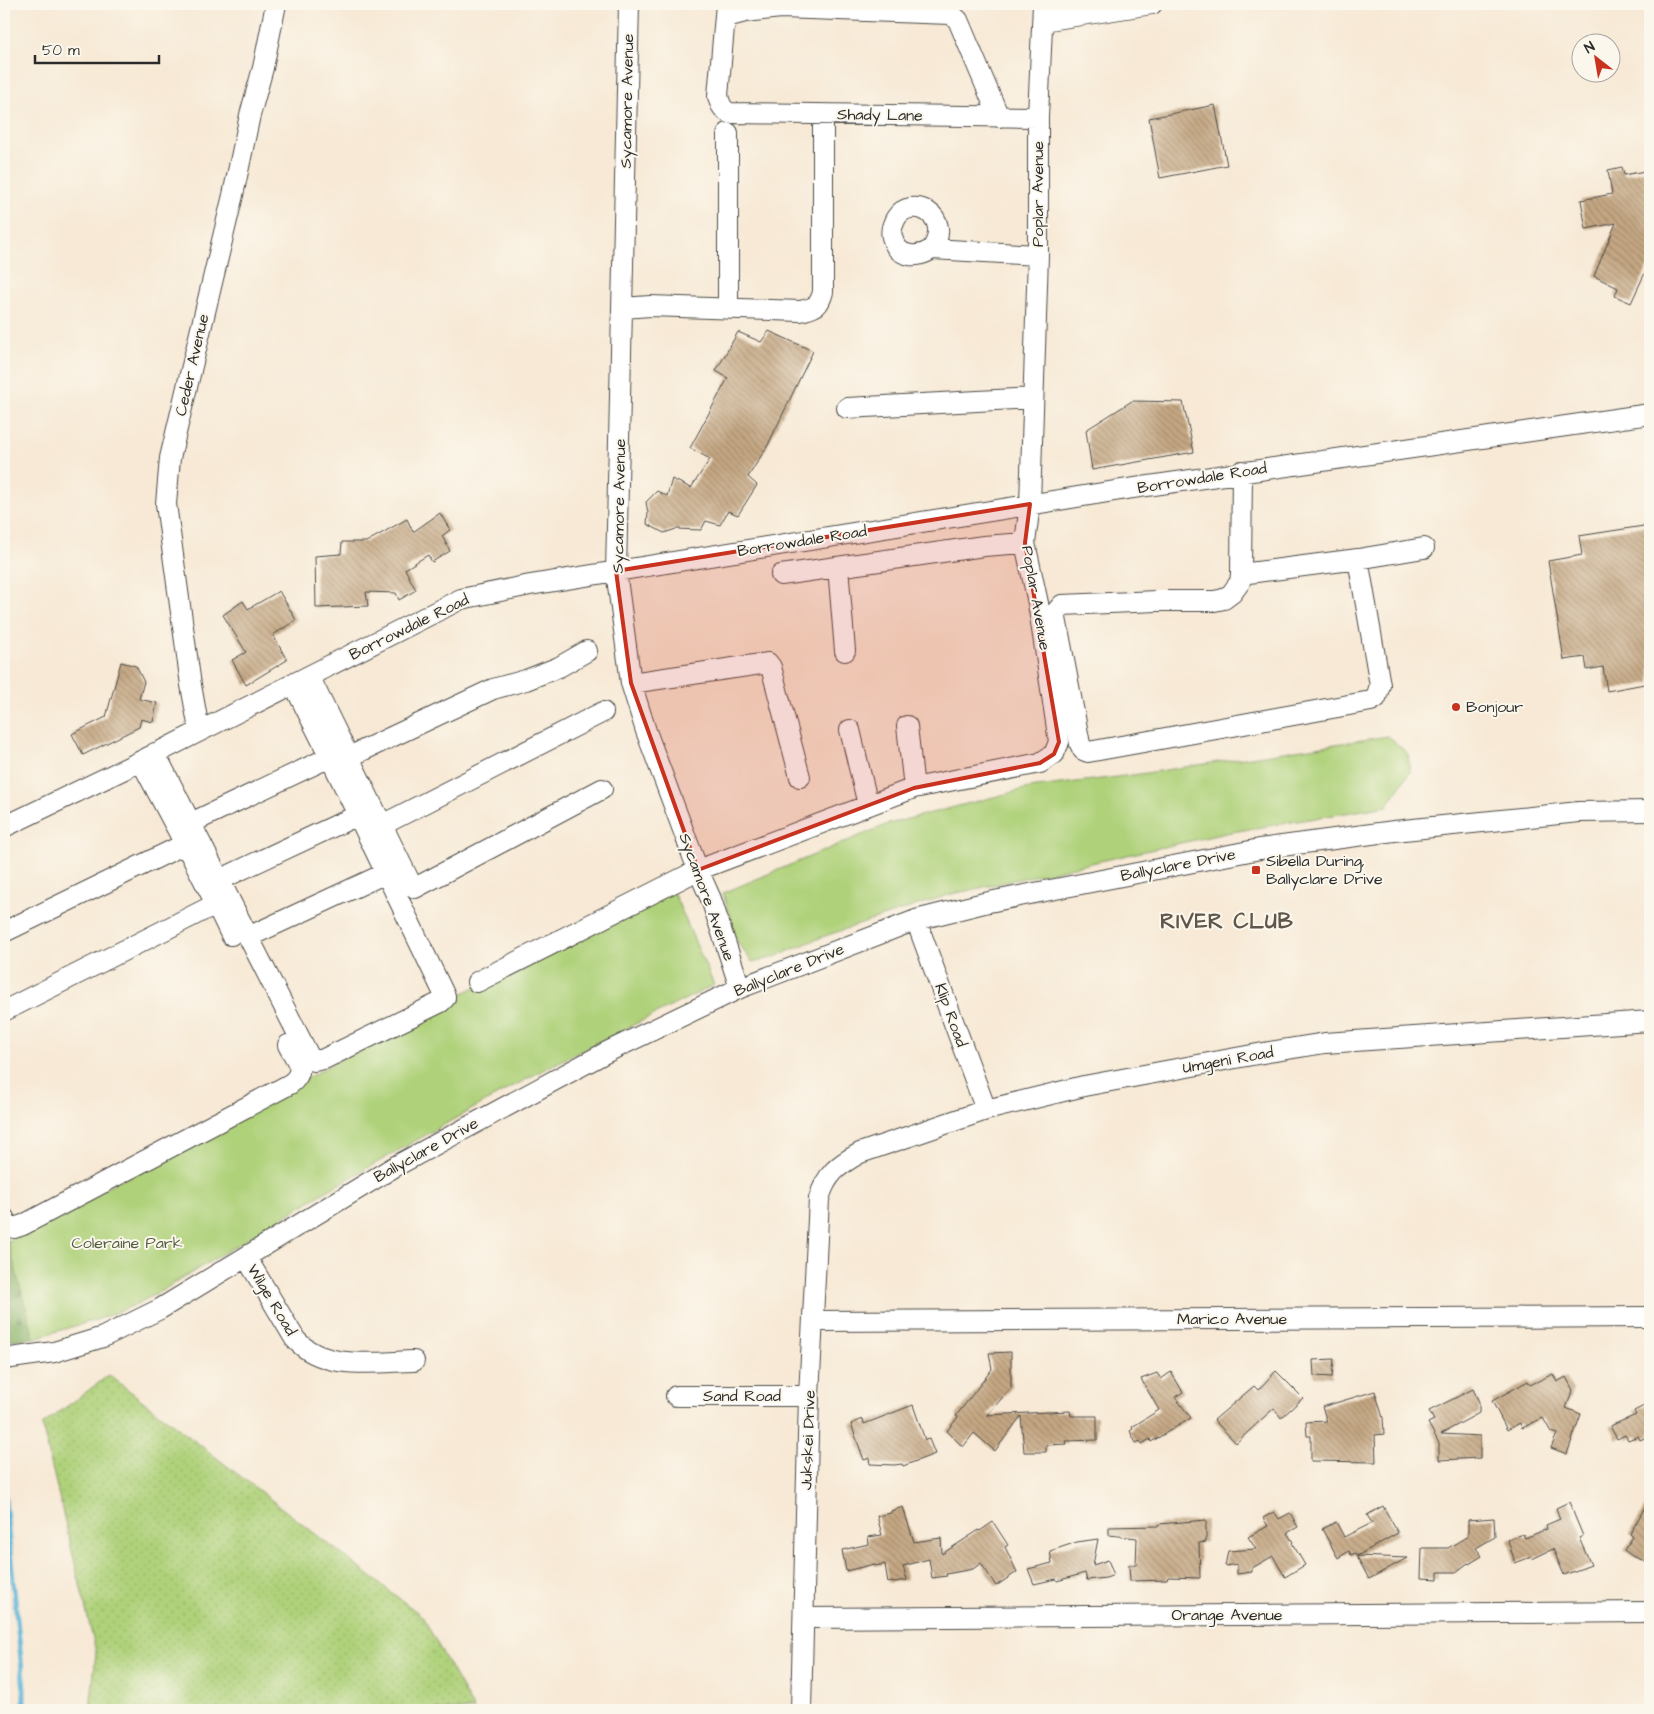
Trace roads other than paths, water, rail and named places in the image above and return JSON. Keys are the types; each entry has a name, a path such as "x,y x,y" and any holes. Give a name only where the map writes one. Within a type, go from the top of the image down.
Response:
{"street":[{"name":"Ceder Avenue","path":"199,730 166,504 169,466 250,115 263,68 276,4"},
{"name":"Sycamore Avenue","path":"629,4 616,571 631,682 646,731 698,870 711,899 740,988"},
{"path":"1043,12 1152,4"},
{"path":"726,10 744,12 781,8 951,14 958,20 999,117"},
{"name":"Shady Lane","path":"726,10 718,96 719,103 729,113 1038,117"},
{"name":"Poplar Avenue","path":"477,982 698,870 914,788 1040,763 1054,754 1059,742 1038,603 1025,542 1030,504 1038,255 1038,117 1043,12"},
{"path":"623,308 650,306 801,311 816,307 823,292 822,127"},
{"path":"728,133 728,308"},
{"path":"932,249 1038,255"},
{"path":"847,408 1033,398"},
{"name":"Borrowdale Road","path":"4,827 148,757 461,599 530,585 1030,504 1650,414"},
{"path":"1242,472 1241,574 1240,582 1232,593 1224,599 1214,601 1062,605 1056,612 1082,750 1088,752 1372,701 1376,698 1380,685 1358,559"},
{"path":"781,576 984,546 1025,542"},
{"path":"1241,574 1358,559 1424,548"},
{"path":"838,567 844,651"},
{"path":"191,823 493,689 526,680 559,667 587,651"},
{"path":"631,682 768,663 771,667 800,777"},
{"path":"301,680 340,757 382,824 411,884 416,888 602,789"},
{"path":"382,824 603,712"},
{"path":"907,726 914,788"},
{"path":"850,730 868,805"},
{"path":"148,757 191,823 310,1058 314,1061 324,1059 441,1002 445,998 358,815 340,757"},
{"path":"4,1218 7,1224 14,1228 23,1226 296,1079 300,1073 300,1068 185,844 148,757"},
{"name":"Ballyclare Drive","path":"4,1359 54,1352 103,1337 160,1310 394,1167 605,1053 740,988 916,920 984,903 1260,849 1394,831 1569,813 1650,811"},
{"path":"219,880 358,815"},
{"path":"4,932 185,844"},
{"path":"248,937 386,873"},
{"path":"4,1012 216,904"},
{"name":"Klip Road","path":"916,920 986,1110"},
{"name":"Umgeni Road","path":"830,1174 860,1153 986,1110 1084,1086 1325,1043 1647,1021"},
{"name":"Jukskei Drive","path":"802,1710 809,1396 818,1199 822,1186 830,1174"},
{"name":"Wilge Road","path":"246,1257 295,1339 304,1349 319,1357 356,1363 414,1362"},
{"name":"Marico Avenue","path":"813,1321 1650,1317"},
{"name":"Sand Road","path":"676,1396 809,1396"},
{"name":"Orange Avenue","path":"804,1618 1650,1612"}],"waterway":[{"path":"4,1491 24,1690 24,1710"}],"place":[{"name":"Bonjour","path":"1456,707"},
{"name":"Sibella During, Ballyclare Drive","path":"1256,870"}],"district":[{"name":"RIVER CLUB","path":"1227,921"}],"park label":[{"name":"Coleraine Park","path":"127,1243"}]}
